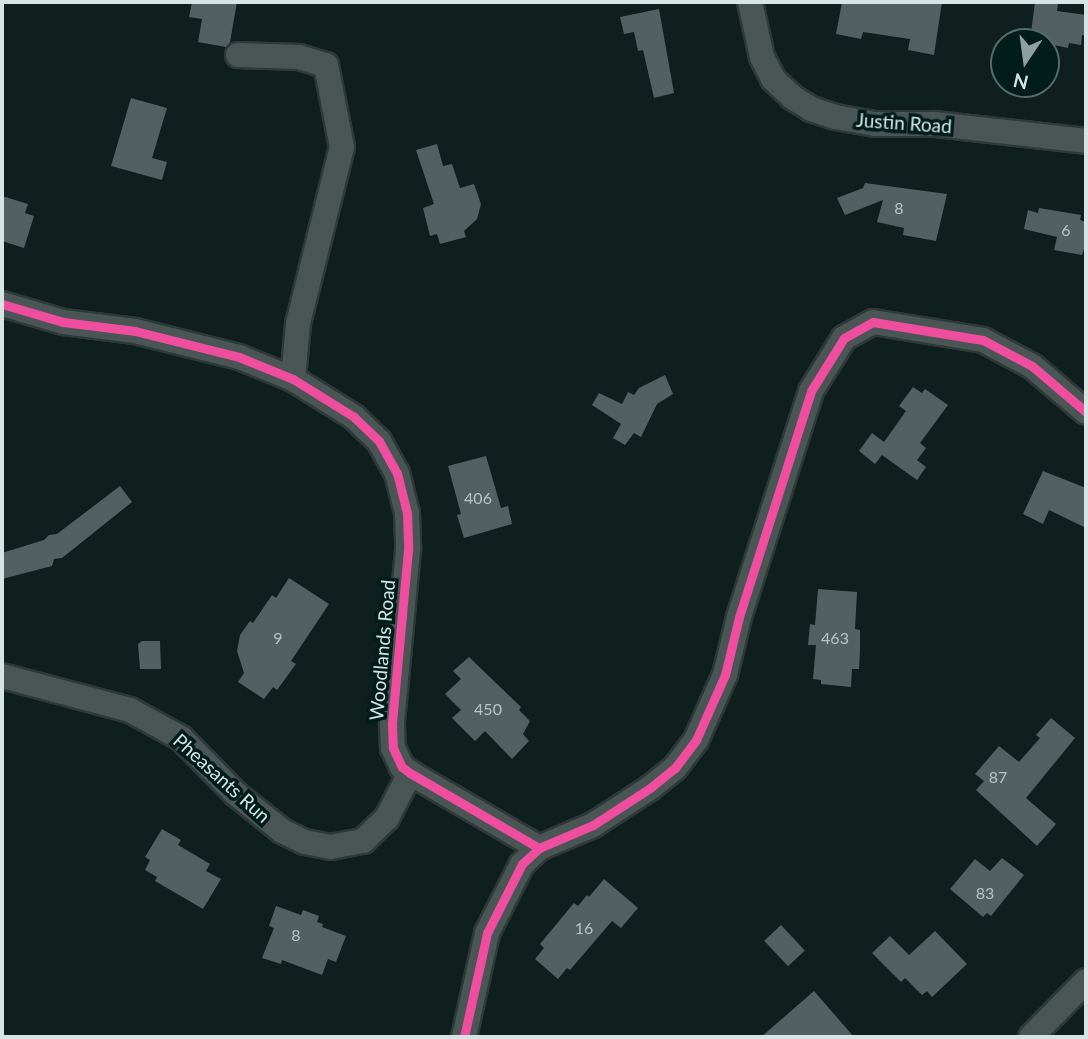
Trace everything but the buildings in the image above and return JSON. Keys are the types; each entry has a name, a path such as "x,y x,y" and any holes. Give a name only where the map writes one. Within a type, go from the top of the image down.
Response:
{"street":[{"name":"Justin Road","path":"750,2 762,57 773,79 792,97 811,109 835,117 875,124 935,124 1086,141"},
{"path":"237,55 299,57 326,65 342,148 298,324 293,379"},
{"name":"Woodlands Road","path":"2,304 63,321 135,331 239,357 293,379 354,416 379,441 397,473 407,513 408,550 392,723 393,748 402,766 410,773 539,848"},
{"path":"464,1037 487,933 522,864 539,848 593,825 650,788 675,768 696,740 725,675 739,617 811,391 844,338 873,322 984,340 1032,366 1086,412"},
{"name":"Pheasants Run","path":"2,676 130,710 181,738 236,794 282,831 305,842 331,847 363,841 387,818 410,773"},
{"path":"1031,1037 1086,981"}],"cycle path":[{"path":"2,304 63,322 135,331 239,357 293,379 354,417 379,441 397,473 407,513 408,550 392,724 393,748 402,767 410,773 539,848"},
{"path":"464,1037 487,933 522,864 539,848 593,825 650,788 675,768 696,740 725,675 739,617 811,391 844,338 873,322 983,340 1032,366 1086,412"}]}
